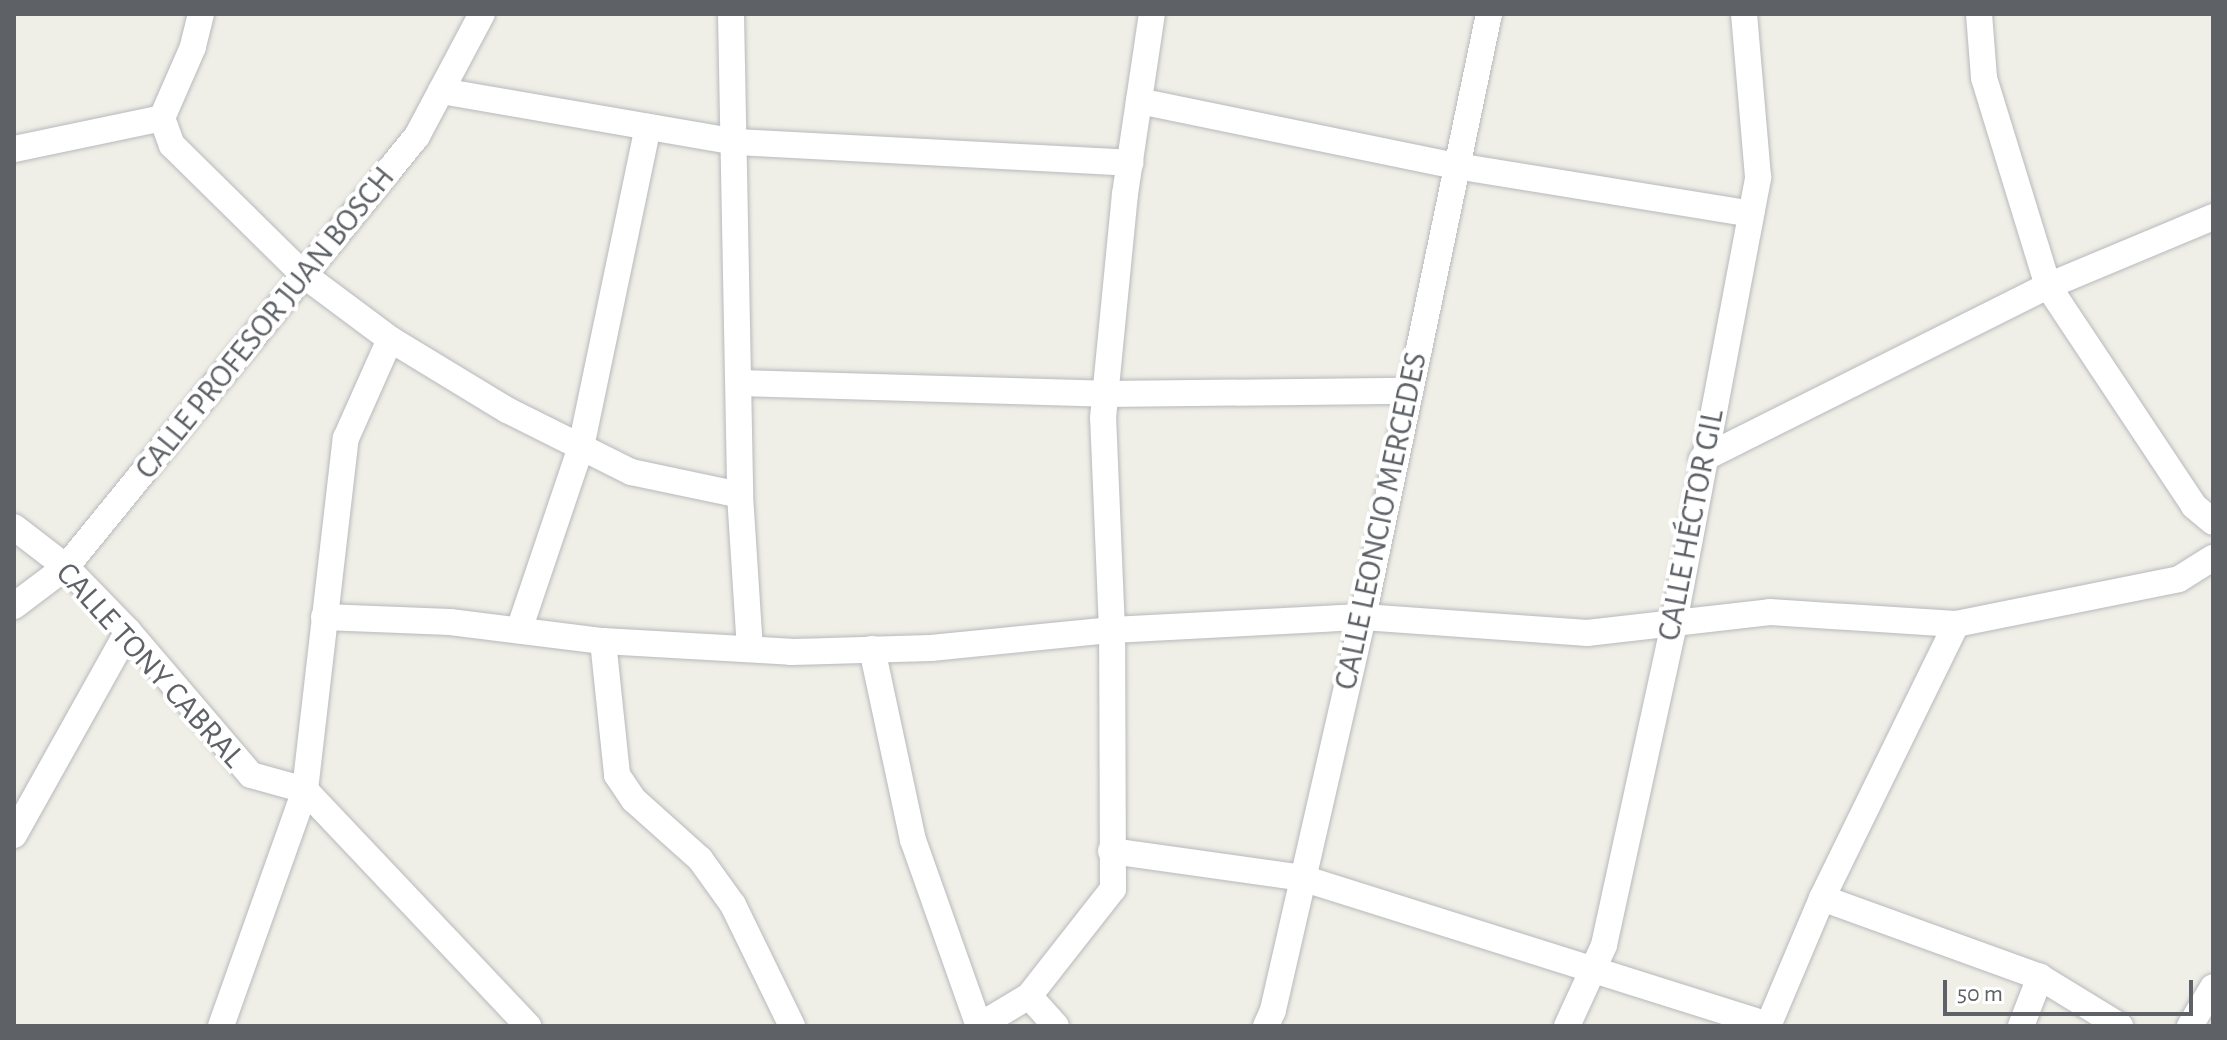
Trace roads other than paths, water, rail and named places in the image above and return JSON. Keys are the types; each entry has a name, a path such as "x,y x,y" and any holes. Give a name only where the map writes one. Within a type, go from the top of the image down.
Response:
{"street":[{"path":"201,14 193,47 162,118 172,145 304,275 390,339 507,410 631,472 740,495"},
{"name":"CALLE PROFESOR JUAN BOSCH","path":"14,606 66,567 417,136 482,14"},
{"path":"731,14 740,495 750,649"},
{"path":"872,649 913,840 979,1026 1029,996 1113,889 1112,630 1103,418 1130,163 1152,14"},
{"name":"CALLE LEONCIO MERCEDES","path":"1266,1026 1273,1010 1363,617 1489,14"},
{"name":"CALLE HÉCTOR GIL","path":"1567,1026 1604,945 1674,623 1702,459 1758,177 1744,14"},
{"path":"1979,14 1984,78 2048,286 2194,506 2213,522"},
{"path":"441,91 735,142 1130,163"},
{"path":"1139,101 1456,166 1751,214"},
{"path":"14,149 162,118"},
{"path":"519,630 581,447 648,127"},
{"path":"1702,459 2048,286 2213,217"},
{"path":"221,1026 305,790 346,438 390,339"},
{"path":"739,383 1105,394 1408,391"},
{"name":"CALLE TONY CABRAL","path":"14,527 66,567 128,631 251,775 305,790"},
{"path":"324,617 450,622 603,641 750,649 931,648 1112,630 1363,617 1587,633 1770,612 1956,624 2179,579 2213,558"},
{"path":"1111,851 1302,878 1768,1025 1822,898 1956,624"},
{"path":"14,835 128,631"},
{"path":"603,641 617,775 634,800 700,859 733,905 792,1026"},
{"path":"305,790 528,1026"},
{"path":"1822,898 2040,977 2120,1026"},
{"path":"2021,1026 2040,977"},
{"path":"2190,1026 2213,987"},
{"path":"1029,996 1056,1026"}]}
